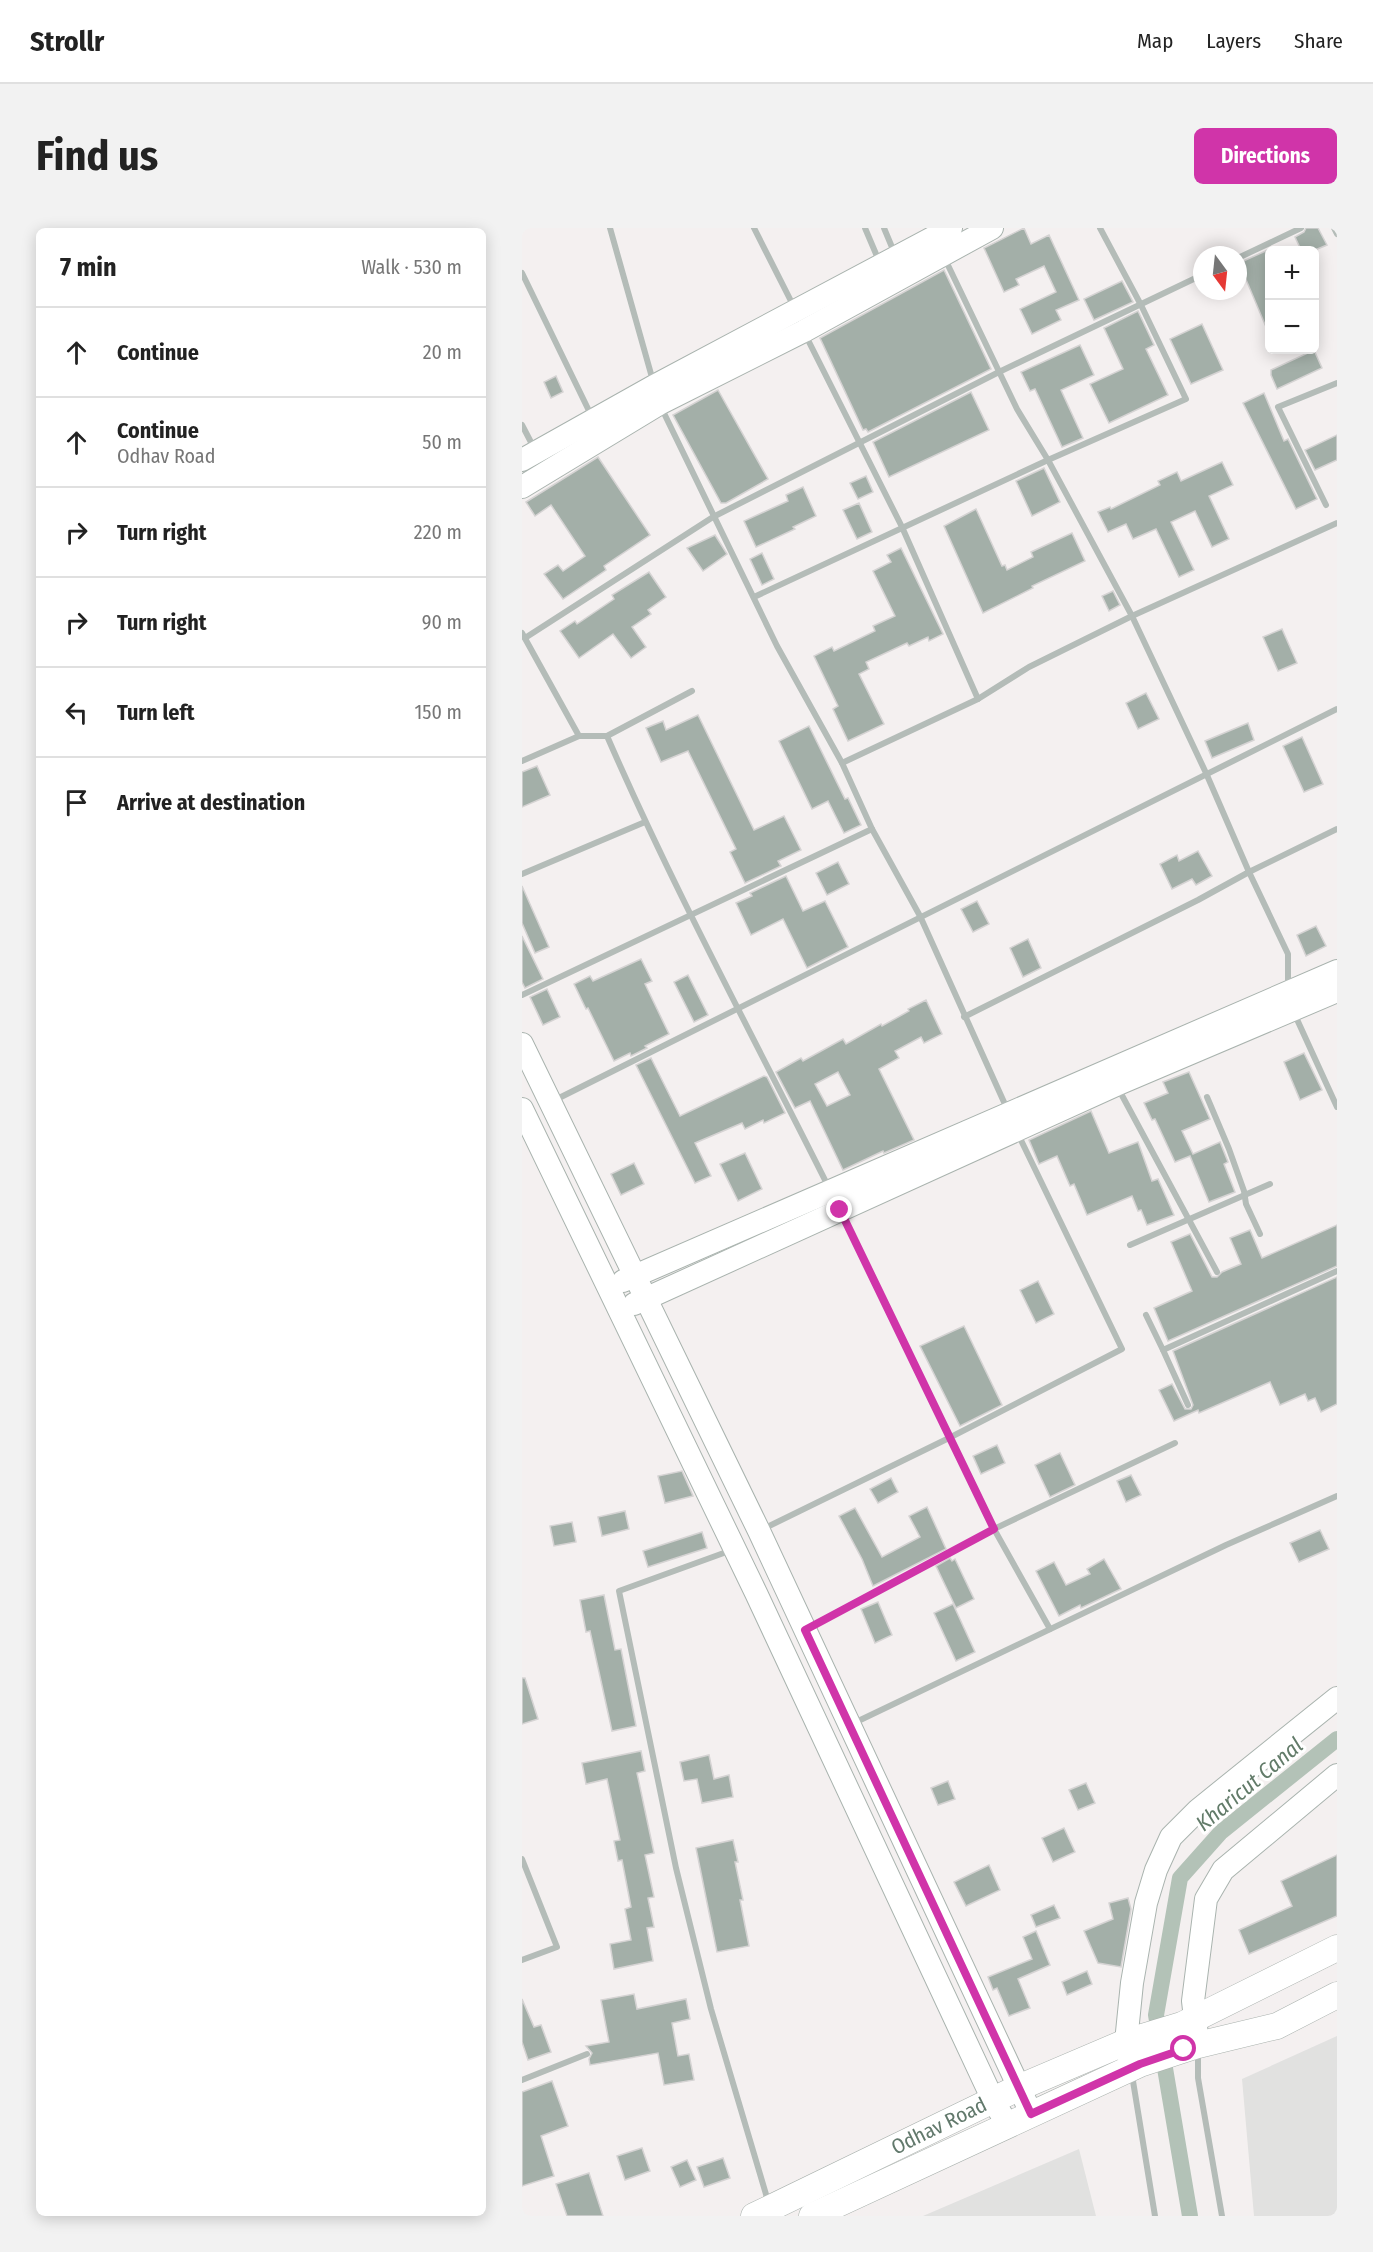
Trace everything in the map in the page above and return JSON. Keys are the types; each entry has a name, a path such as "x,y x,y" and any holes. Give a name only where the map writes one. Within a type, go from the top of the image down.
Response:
{"main road":[{"path":"1190,2035 1337,1948"},
{"path":"1190,2035 1277,2026 1337,1995"},
{"name":"Odhav Road","path":"762,2212 1018,2088 1126,2042 1190,2035"},
{"name":"Odhav Road","path":"812,2216 1136,2066 1190,2035"}],"street":[{"path":"610,228 656,395 777,646 842,762 872,829 920,916 1012,1122 1122,1349 949,1438 759,1531"},
{"path":"754,228 858,443 902,528 978,699"},
{"path":"865,228 894,269"},
{"path":"884,228 894,269"},
{"path":"522,425 529,456 593,420 656,395 800,321 894,269 951,228"},
{"path":"894,269 943,254 992,228"},
{"path":"754,597 1185,399 1141,305 1100,228"},
{"path":"1247,254 1301,228"},
{"path":"1334,228 1337,234"},
{"path":"943,254 1017,409 1048,460 1132,616 1206,773 1288,954 1290,1002 1337,1107"},
{"path":"522,273 593,420"},
{"path":"579,736 524,635 713,517 999,372 1193,279"},
{"path":"1326,505 1278,407 1337,384"},
{"path":"522,487 656,395"},
{"path":"842,762 978,699 1029,667 1132,616 1336,526"},
{"path":"522,761 579,736 607,736 692,691"},
{"path":"550,1102 1337,709"},
{"path":"607,736 689,915 835,1200 994,1529 1050,1629"},
{"path":"522,874 645,822"},
{"path":"522,995 872,829"},
{"path":"964,1017 1337,829"},
{"path":"1012,1122 1116,1085 1290,1002 1337,971"},
{"path":"608,1287 835,1200 1290,1002 1337,991"},
{"path":"522,1044 805,1630 837,1732 993,2100 1007,2124"},
{"path":"1116,1085 1217,1272"},
{"path":"1207,1097 1229,1149 1245,1194 1246,1204 1260,1234"},
{"path":"522,1109 735,1549 837,1732 1031,2114"},
{"path":"1130,1245 1270,1184"},
{"path":"619,1311 835,1200"},
{"path":"1163,1350 1337,1271"},
{"path":"1146,1315 1188,1404"},
{"path":"805,1630 994,1529 1175,1443"},
{"path":"837,1732 1226,1545 1337,1497"},
{"path":"735,1549 619,1590 675,1868 762,2212"},
{"path":"1155,2216 1136,2066 1126,2042 1132,1983 1146,1903 1156,1870 1171,1836 1198,1810 1337,1698"},
{"path":"1222,2216 1190,2035 1206,1899 1223,1870 1337,1775"},
{"path":"522,1859 556,1947 522,1960"},
{"path":"522,2080 587,2054"}],"shaded area":[{"path":"1337,2036 1337,2216 1254,2216 1242,2079"},
{"path":"1079,2149 1096,2216 923,2216"}],"building":[{"path":"1024,228 1031,244 1049,235 1079,300 1056,310 1061,320 1032,334 1020,309 1056,292 1044,266 1016,279 1019,285 1004,292 984,248"},
{"path":"1306,228 1318,228 1327,245 1319,248 1319,246 1299,246 1295,237 1304,232"},
{"path":"1265,251 1265,325 1247,282 1247,259"},
{"path":"944,270 991,369 868,432 866,429 863,430 820,338"},
{"path":"1122,281 1133,302 1094,320 1084,299"},
{"path":"1138,311 1154,345 1146,349 1168,395 1109,423 1090,384 1123,369 1104,328"},
{"path":"1202,324 1223,370 1191,384 1170,339"},
{"path":"1080,345 1094,375 1061,390 1083,438 1062,447 1035,389 1030,391 1021,372"},
{"path":"1305,354 1316,354 1322,368 1277,389 1271,370"},
{"path":"556,376 563,392 551,398 544,382"},
{"path":"718,390 768,479 726,503 721,503 673,415"},
{"path":"971,392 989,430 889,477 873,442"},
{"path":"1264,393 1284,441 1288,439 1317,499 1296,509 1243,403"},
{"path":"1337,435 1337,460 1315,470 1305,450"},
{"path":"598,457 650,535 604,566 606,570 563,599 544,574 558,565 563,571 585,556 551,505 535,516 526,502"},
{"path":"1222,462 1233,485 1209,496 1229,539 1212,547 1195,511 1171,522 1194,570 1179,577 1156,529 1133,539 1126,524 1108,532 1098,512 1110,507 1111,509 1160,485 1158,481 1177,472 1181,481"},
{"path":"1044,468 1060,502 1032,516 1016,481"},
{"path":"866,476 873,492 858,499 850,483"},
{"path":"803,487 816,516 793,527 795,529 756,547 744,521 788,501 786,495"},
{"path":"859,503 872,532 857,539 843,510"},
{"path":"976,509 1002,566 1005,565 1007,570 1033,557 1031,552 1072,533 1085,561 983,613 944,526"},
{"path":"715,535 727,554 703,571 687,548"},
{"path":"901,548 943,634 929,641 928,637 909,646 907,643 866,662 869,669 859,674 884,724 848,741 833,709 838,706 814,656 832,647 834,651 875,631 873,626 895,616 873,571 891,562 887,555"},
{"path":"762,553 774,579 762,585 750,559"},
{"path":"649,572 666,597 648,610 651,614 632,627 646,647 631,658 613,634 579,658 560,631 575,621 577,624 614,599 612,595"},
{"path":"1113,591 1120,605 1109,611 1102,596"},
{"path":"1282,629 1297,663 1278,671 1263,637"},
{"path":"1146,693 1159,719 1138,729 1126,703"},
{"path":"698,715 754,830 784,816 801,850 778,861 781,866 745,883 730,852 736,849 688,751 661,762 646,728 663,721 666,730"},
{"path":"1248,723 1254,740 1212,758 1205,741"},
{"path":"809,726 845,799 848,798 861,825 844,833 828,801 812,809 779,741"},
{"path":"1302,737 1323,784 1304,792 1283,746"},
{"path":"537,766 550,795 522,807 522,772"},
{"path":"1198,851 1212,876 1196,885 1192,879 1172,889 1160,864 1177,855 1179,861"},
{"path":"838,862 849,884 827,895 816,873"},
{"path":"786,876 803,911 825,901 848,947 807,968 783,919 751,935 736,903 752,896 750,893"},
{"path":"522,886 549,947 535,953 522,923"},
{"path":"977,901 989,924 973,932 961,909"},
{"path":"1316,926 1326,946 1306,956 1297,935"},
{"path":"522,936 543,979 525,988 522,982"},
{"path":"1028,939 1041,968 1023,977 1010,948"},
{"path":"641,959 652,981 645,984 669,1034 631,1056 630,1053 614,1061 574,984 590,976 593,981"},
{"path":"688,975 708,1015 694,1022 674,982"},
{"path":"547,989 560,1017 543,1025 530,997"},
{"path":"926,1000 942,1034 924,1043 921,1037 895,1051 899,1058 879,1069 914,1140 884,1153 883,1151 843,1170 810,1101 795,1108 776,1072 801,1058 803,1061 843,1039 846,1044 909,1011 908,1009","holes":["838,1072 850,1095 827,1106 815,1084"]},
{"path":"1304,1053 1322,1090 1300,1100 1284,1062"},
{"path":"651,1058 680,1116 764,1076 767,1077 785,1113 745,1129 742,1123 695,1143 711,1176 695,1183 636,1065"},
{"path":"1189,1072 1210,1119 1182,1131 1193,1154 1220,1142 1228,1162 1224,1164 1235,1192 1209,1202 1190,1156 1175,1162 1155,1119 1152,1120 1144,1103 1168,1093 1163,1082"},
{"path":"1091,1111 1109,1153 1138,1142 1152,1181 1158,1179 1174,1215 1147,1225 1132,1196 1087,1215 1074,1184 1070,1186 1057,1156 1039,1164 1029,1140"},
{"path":"745,1153 762,1189 738,1201 720,1164"},
{"path":"634,1163 644,1184 621,1195 611,1174"},
{"path":"1337,1225 1337,1266 1168,1341 1154,1308 1192,1291 1171,1242 1190,1234 1212,1277 1217,1277 1222,1272 1241,1264 1230,1238 1250,1230 1262,1258"},
{"path":"1337,1277 1337,1404 1321,1412 1315,1398 1308,1401 1305,1394 1280,1405 1270,1382 1199,1413 1198,1410 1174,1421 1159,1390 1172,1384 1185,1409 1191,1409 1193,1405 1173,1351"},
{"path":"1038,1281 1054,1314 1036,1323 1020,1290"},
{"path":"964,1326 1002,1405 960,1426 920,1346"},
{"path":"997,1445 1005,1463 981,1474 973,1456"},
{"path":"1060,1453 1075,1485 1050,1497 1035,1465"},
{"path":"682,1471 693,1496 665,1503 658,1476"},
{"path":"1131,1475 1141,1495 1126,1502 1117,1481"},
{"path":"891,1478 898,1492 878,1503 870,1489"},
{"path":"927,1507 946,1549 873,1586 862,1559 839,1516 855,1508 882,1557 920,1537 909,1516"},
{"path":"625,1511 629,1529 602,1536 598,1517"},
{"path":"572,1522 576,1542 554,1546 550,1526"},
{"path":"1320,1530 1329,1549 1299,1562 1290,1543"},
{"path":"702,1532 707,1548 648,1567 643,1551"},
{"path":"950,1558 952,1561 955,1559 974,1599 956,1608 936,1566"},
{"path":"1104,1559 1121,1589 1059,1616 1036,1571 1054,1562 1066,1585 1090,1574 1087,1569"},
{"path":"604,1595 615,1650 621,1649 636,1726 612,1731 590,1631 586,1632 580,1600"},
{"path":"878,1602 892,1635 875,1643 861,1609"},
{"path":"953,1604 975,1652 956,1661 934,1613"},
{"path":"522,1678 525,1678 538,1719 522,1724"},
{"path":"641,1751 645,1771 637,1773 654,1853 645,1855 654,1897 648,1898 654,1927 647,1928 653,1961 614,1969 610,1944 631,1940 625,1909 631,1907 622,1860 618,1861 614,1841 620,1840 607,1779 586,1784 582,1763"},
{"path":"709,1755 714,1779 729,1775 733,1797 702,1803 697,1779 684,1781 680,1762"},
{"path":"948,1781 955,1799 938,1805 931,1788"},
{"path":"1086,1783 1095,1803 1078,1810 1069,1790"},
{"path":"1064,1828 1075,1852 1053,1862 1042,1838"},
{"path":"733,1840 743,1900 740,1900 749,1946 717,1952 696,1848"},
{"path":"1337,1855 1337,1916 1249,1954 1239,1930 1292,1906 1281,1881"},
{"path":"989,1865 1000,1890 966,1906 954,1882"},
{"path":"1128,1898 1131,1909 1121,1967 1098,1963 1084,1931 1113,1919 1109,1903"},
{"path":"1054,1905 1060,1918 1036,1927 1031,1915"},
{"path":"1036,1931 1050,1965 1018,1979 1030,2008 1009,2016 997,1988 993,1990 988,1977 1032,1959 1023,1937"},
{"path":"1087,1971 1092,1984 1067,1995 1062,1982"},
{"path":"634,1994 637,2009 686,1999 690,2019 672,2023 678,2056 689,2054 694,2080 664,2085 658,2053 590,2065 589,2059 592,2053 586,2046 609,2042 601,2000"},
{"path":"522,1999 534,2027 541,2025 551,2052 528,2060 522,2042"},
{"path":"552,2081 568,2126 541,2136 554,2176 522,2186 522,2092"},
{"path":"642,2148 650,2171 625,2180 617,2156"},
{"path":"723,2158 730,2178 704,2187 697,2167"},
{"path":"687,2160 696,2180 680,2187 671,2167"},
{"path":"589,2173 603,2216 567,2216 556,2184"}],"waterway":[{"name":"Kharicut Canal","path":"1190,2216 1156,2015 1180,1878 1221,1832 1337,1739"}],"route":[{"path":"840,1210 994,1529 805,1630 1031,2114 1140,2064 1184,2049"}]}
